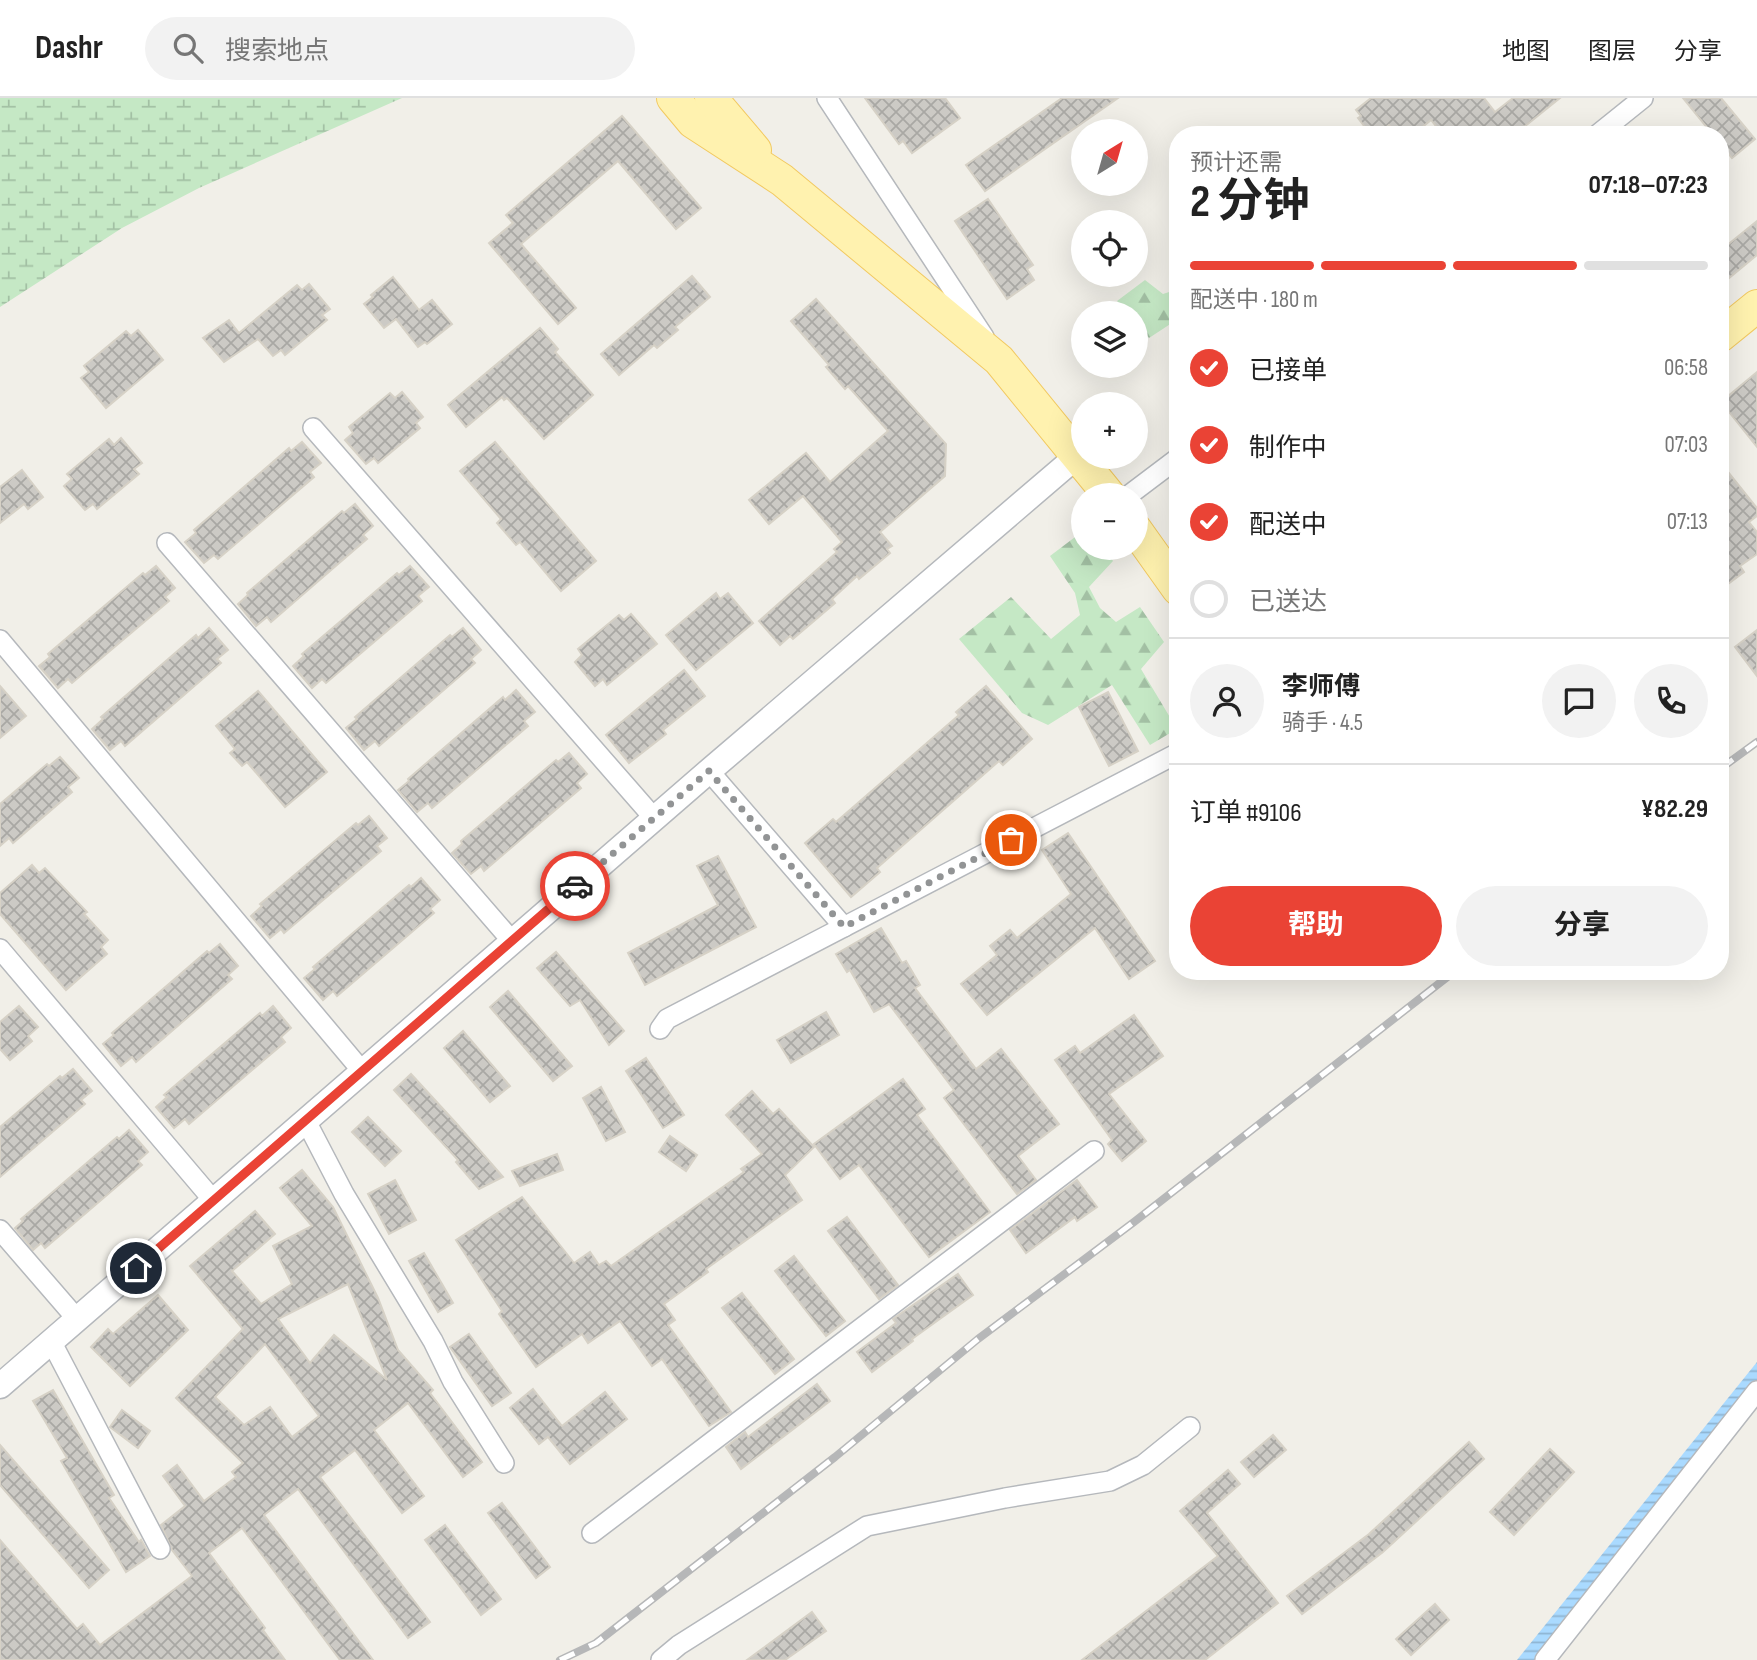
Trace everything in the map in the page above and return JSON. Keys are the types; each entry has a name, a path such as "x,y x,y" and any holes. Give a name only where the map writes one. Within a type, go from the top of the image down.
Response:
{"main road":[{"path":"673,98 693,122 782,180 999,360 1071,451"},
{"path":"711,98 782,180"},
{"path":"1729,329 1757,306"},
{"path":"1086,469 1099,483"},
{"path":"1148,547 1169,576"}],"street":[{"path":"827,98 999,360"},
{"path":"1608,126 1643,98"},
{"path":"313,428 654,818"},
{"path":"0,1386 654,818 1071,461"},
{"path":"1145,483 1169,465"},
{"path":"167,543 512,941"},
{"path":"0,640 362,1071"},
{"path":"660,1029 667,1019 1169,758"},
{"path":"709,771 844,927"},
{"path":"0,949 214,1200"},
{"path":"306,1121 344,1194 433,1341 453,1382 504,1463"},
{"path":"592,1534 1094,1151"},
{"path":"0,1230 78,1319"},
{"path":"51,1341 160,1549"},
{"path":"1545,1660 1757,1391"},
{"path":"661,1660 679,1645 867,1526 1005,1498 1110,1481 1143,1465 1190,1427"}],"green space":[{"path":"0,98 402,98 199,188 122,228 0,307"},
{"path":"1148,282 1163,294 1169,292 1169,325 1149,338 1148,301 1117,301 1136,287 1148,287"},
{"path":"1071,540 1071,560 1113,561 1089,587 1100,608 1116,622 1140,607 1164,642 1141,669 1169,716 1169,734 1150,745 1112,685 1048,725 1022,713 959,639 1011,597 1051,639 1080,615 1075,593 1050,556"}],"water":[{"path":"1757,1362 1757,1381 1534,1660 1517,1660"}],"building":[{"path":"865,98 945,98 960,118 912,153 903,141 899,144"},
{"path":"1062,98 1118,98 1088,119 1071,119 1071,131 985,191 966,165"},
{"path":"1371,98 1484,98 1495,112 1513,98 1560,98 1525,126 1436,126 1431,120 1424,126 1364,126 1356,110"},
{"path":"1683,98 1721,98 1755,139 1732,158 1729,154 1729,126 1706,126"},
{"path":"622,116 701,208 676,229 618,161 521,244 576,308 558,324 489,243 513,223 506,215"},
{"path":"988,199 1033,265 1027,269 1034,280 1007,299 955,221"},
{"path":"1757,221 1757,255 1729,278 1729,244"},
{"path":"692,276 710,297 675,327 678,330 657,348 654,345 619,375 601,354"},
{"path":"393,277 419,310 432,300 452,324 427,344 425,342 418,347 396,319 384,328 364,304"},
{"path":"309,284 330,309 322,315 327,320 285,355 281,350 273,356 258,339 224,362 203,338 229,320 239,333 297,285 302,290"},
{"path":"816,299 946,444 945,476 880,532 892,546 887,549 890,553 859,579 857,576 832,599 835,603 793,639 790,636 780,645 759,621 837,552 834,549 842,542 803,496 769,524 749,500 806,453 830,482 888,431 848,386 845,389 826,367 829,365 791,321"},
{"path":"540,328 558,349 555,352 593,395 544,439 507,398 504,400 502,397 466,427 448,405"},
{"path":"138,330 163,360 106,408 81,378 89,372 84,366 126,331 131,336"},
{"path":"1757,372 1757,447 1729,412 1729,395"},
{"path":"402,392 423,417 416,423 420,428 378,463 374,458 366,464 345,440 353,433 349,427 390,393 395,398"},
{"path":"121,438 142,463 134,469 139,474 97,509 93,504 85,510 64,486 72,479 67,474 109,439 114,445"},
{"path":"302,442 321,463 310,472 314,477 218,559 214,555 204,563 185,542 196,533 194,530 289,448 291,451"},
{"path":"495,442 596,561 561,591 520,542 516,545 497,523 501,519 460,471"},
{"path":"22,470 43,497 28,509 24,504 0,523 0,487"},
{"path":"1729,473 1757,508 1757,516 1749,522 1757,532 1757,554 1740,566 1744,572 1729,583"},
{"path":"355,504 373,526 363,535 367,539 271,622 267,617 256,626 238,604 247,593 342,511 344,513"},
{"path":"156,566 175,588 165,597 169,601 72,683 68,679 58,688 39,666 50,657 48,654 143,573 145,575"},
{"path":"410,566 429,587 418,596 422,601 326,683 322,679 312,688 293,666 304,656 302,654 397,573 399,575"},
{"path":"716,593 720,599 728,593 753,623 696,670 666,635"},
{"path":"631,614 657,644 607,685 603,679 595,686 575,662 582,655 578,649 619,615 624,620"},
{"path":"209,628 228,650 217,659 221,663 125,746 121,741 110,750 92,729 103,719 101,717 196,635 198,638"},
{"path":"463,628 481,650 471,659 475,663 379,746 375,741 364,750 346,728 357,719 355,717 450,635 452,637"},
{"path":"1757,630 1757,676 1735,647"},
{"path":"684,670 705,696 663,730 666,734 629,763 606,735"},
{"path":"0,686 26,716 0,738"},
{"path":"986,686 1032,739 1003,765 999,761 877,868 880,872 851,897 805,843 833,819 836,822 959,715 956,712"},
{"path":"516,690 535,712 524,721 528,726 432,808 428,803 417,812 398,790 503,697 505,700"},
{"path":"258,691 327,772 285,807 247,762 242,766 230,753 235,749 216,726"},
{"path":"1108,692 1138,751 1109,766 1079,707"},
{"path":"569,753 587,774 577,783 581,788 484,871 481,866 471,874 452,853 462,844 461,841 556,760 558,762"},
{"path":"60,757 79,778 68,787 72,792 13,843 9,838 0,846 0,804 47,764 49,766"},
{"path":"369,816 387,838 377,846 381,851 284,933 281,929 270,938 251,916 262,906 260,904 356,823 358,825"},
{"path":"1068,833 1155,961 1129,979 1095,928 987,1015 961,984 997,955 990,946 1010,930 1017,938 1071,894 1042,850"},
{"path":"718,856 756,927 645,985 628,953 718,905 697,866"},
{"path":"32,865 39,873 45,868 87,912 84,914 108,940 101,947 107,954 66,990 0,914 0,893"},
{"path":"421,878 440,900 430,909 434,913 337,996 333,991 323,1000 304,978 315,969 313,967 409,885 411,887"},
{"path":"881,928 902,963 906,961 920,985 915,988 976,1069 1001,1049 1059,1124 1018,1156 1036,1180 1017,1194 944,1098 954,1090 889,1004 874,1012 850,970 847,972 836,954"},
{"path":"220,944 238,966 228,975 232,979 136,1062 132,1057 121,1066 103,1044 114,1035 112,1033 207,951 209,953"},
{"path":"556,952 624,1031 609,1045 580,1000 570,1006 537,968"},
{"path":"508,991 572,1066 553,1081 490,1007"},
{"path":"19,1006 38,1027 28,1036 32,1041 10,1060 0,1049 0,1022"},
{"path":"273,1006 291,1028 281,1037 285,1042 189,1124 185,1119 174,1128 156,1107 167,1097 164,1095 260,1013 262,1016"},
{"path":"826,1012 839,1035 791,1063 777,1040"},
{"path":"1134,1015 1163,1056 1109,1094 1146,1141 1122,1161 1108,1144 1112,1140 1055,1060 1075,1046 1080,1053"},
{"path":"463,1031 510,1086 490,1102 444,1048"},
{"path":"646,1058 684,1115 663,1128 626,1071"},
{"path":"73,1069 92,1091 81,1100 85,1104 0,1177 0,1127 60,1076 62,1078"},
{"path":"411,1074 503,1177 479,1189 456,1162 458,1160 394,1090"},
{"path":"903,1079 925,1109 917,1115 990,1212 929,1257 859,1165 840,1179 814,1144"},
{"path":"601,1087 625,1132 606,1141 583,1098"},
{"path":"752,1091 773,1114 779,1109 814,1147 785,1175 802,1200 706,1269 708,1272 664,1304 675,1320 668,1325 731,1412 709,1426 662,1359 652,1366 620,1321 588,1343 582,1334 536,1367 499,1314 502,1311 456,1240 522,1197 574,1263 590,1252 599,1265 606,1261 611,1266 744,1172 741,1169 762,1154 726,1115"},
{"path":"368,1117 401,1151 385,1166 352,1132"},
{"path":"129,1130 148,1152 138,1161 142,1165 45,1248 41,1243 33,1250 15,1228 23,1221 21,1219 117,1137 119,1139"},
{"path":"670,1136 697,1155 686,1171 659,1152"},
{"path":"557,1154 563,1170 520,1186 512,1171"},
{"path":"302,1170 333,1207 378,1298 398,1350 433,1390 430,1393 482,1462 463,1477 408,1403 374,1430 424,1496 402,1513 355,1450 320,1477 430,1622 408,1638 298,1489 264,1515 373,1660 340,1660 242,1528 209,1553 265,1628 263,1630 285,1660 0,1660 0,1540 77,1629 83,1624 100,1645 192,1576 172,1550 161,1525 185,1506 163,1476 177,1465 204,1501 236,1477 232,1472 243,1463 176,1398 243,1329 190,1266 255,1211 275,1234 232,1271 261,1304 292,1284 273,1246 312,1226 280,1188","holes":["348,1284 387,1380 334,1335 310,1363 278,1319","265,1344 319,1416 292,1437 270,1407 244,1425 215,1397"]},
{"path":"395,1180 416,1220 389,1234 368,1194"},
{"path":"1077,1180 1097,1207 1077,1221 1075,1217 1026,1253 1010,1230"},
{"path":"847,1217 898,1285 879,1299 828,1231"},
{"path":"424,1253 453,1303 438,1312 409,1261"},
{"path":"794,1256 845,1321 826,1336 775,1271"},
{"path":"958,1274 973,1295 872,1372 857,1352 896,1323 893,1319"},
{"path":"742,1293 794,1359 775,1374 722,1308"},
{"path":"158,1295 188,1330 130,1386 91,1347 108,1329 113,1334"},
{"path":"469,1334 511,1393 492,1406 450,1347"},
{"path":"817,1384 830,1401 741,1469 726,1447 745,1432 748,1437"},
{"path":"533,1389 562,1426 605,1392 627,1419 570,1464 548,1437 539,1444 510,1408"},
{"path":"53,1390 114,1495 109,1498 150,1556 126,1572 61,1461 67,1458 33,1401"},
{"path":"122,1410 150,1431 138,1448 110,1427"},
{"path":"1273,1435 1286,1450 1254,1477 1241,1462"},
{"path":"1469,1442 1484,1459 1383,1552 1302,1614 1287,1596 1369,1534"},
{"path":"0,1445 109,1570 89,1588 0,1485"},
{"path":"1550,1449 1574,1472 1514,1535 1490,1512"},
{"path":"1228,1470 1240,1484 1207,1513 1278,1603 1205,1660 1082,1660 1218,1556 1180,1511"},
{"path":"502,1503 550,1567 536,1578 488,1513"},
{"path":"445,1525 501,1599 481,1615 425,1540"},
{"path":"1435,1604 1449,1620 1411,1655 1396,1639"},
{"path":"812,1612 826,1631 785,1660 747,1660"}],"railway":[{"path":"1729,762 1757,742"},
{"path":"560,1660 596,1643 835,1457 978,1339 1134,1222 1443,980"}],"way so far":[{"path":"575,886 709,771 844,927 1011,840"}],"route":[{"path":"136,1268 575,886"}]}
